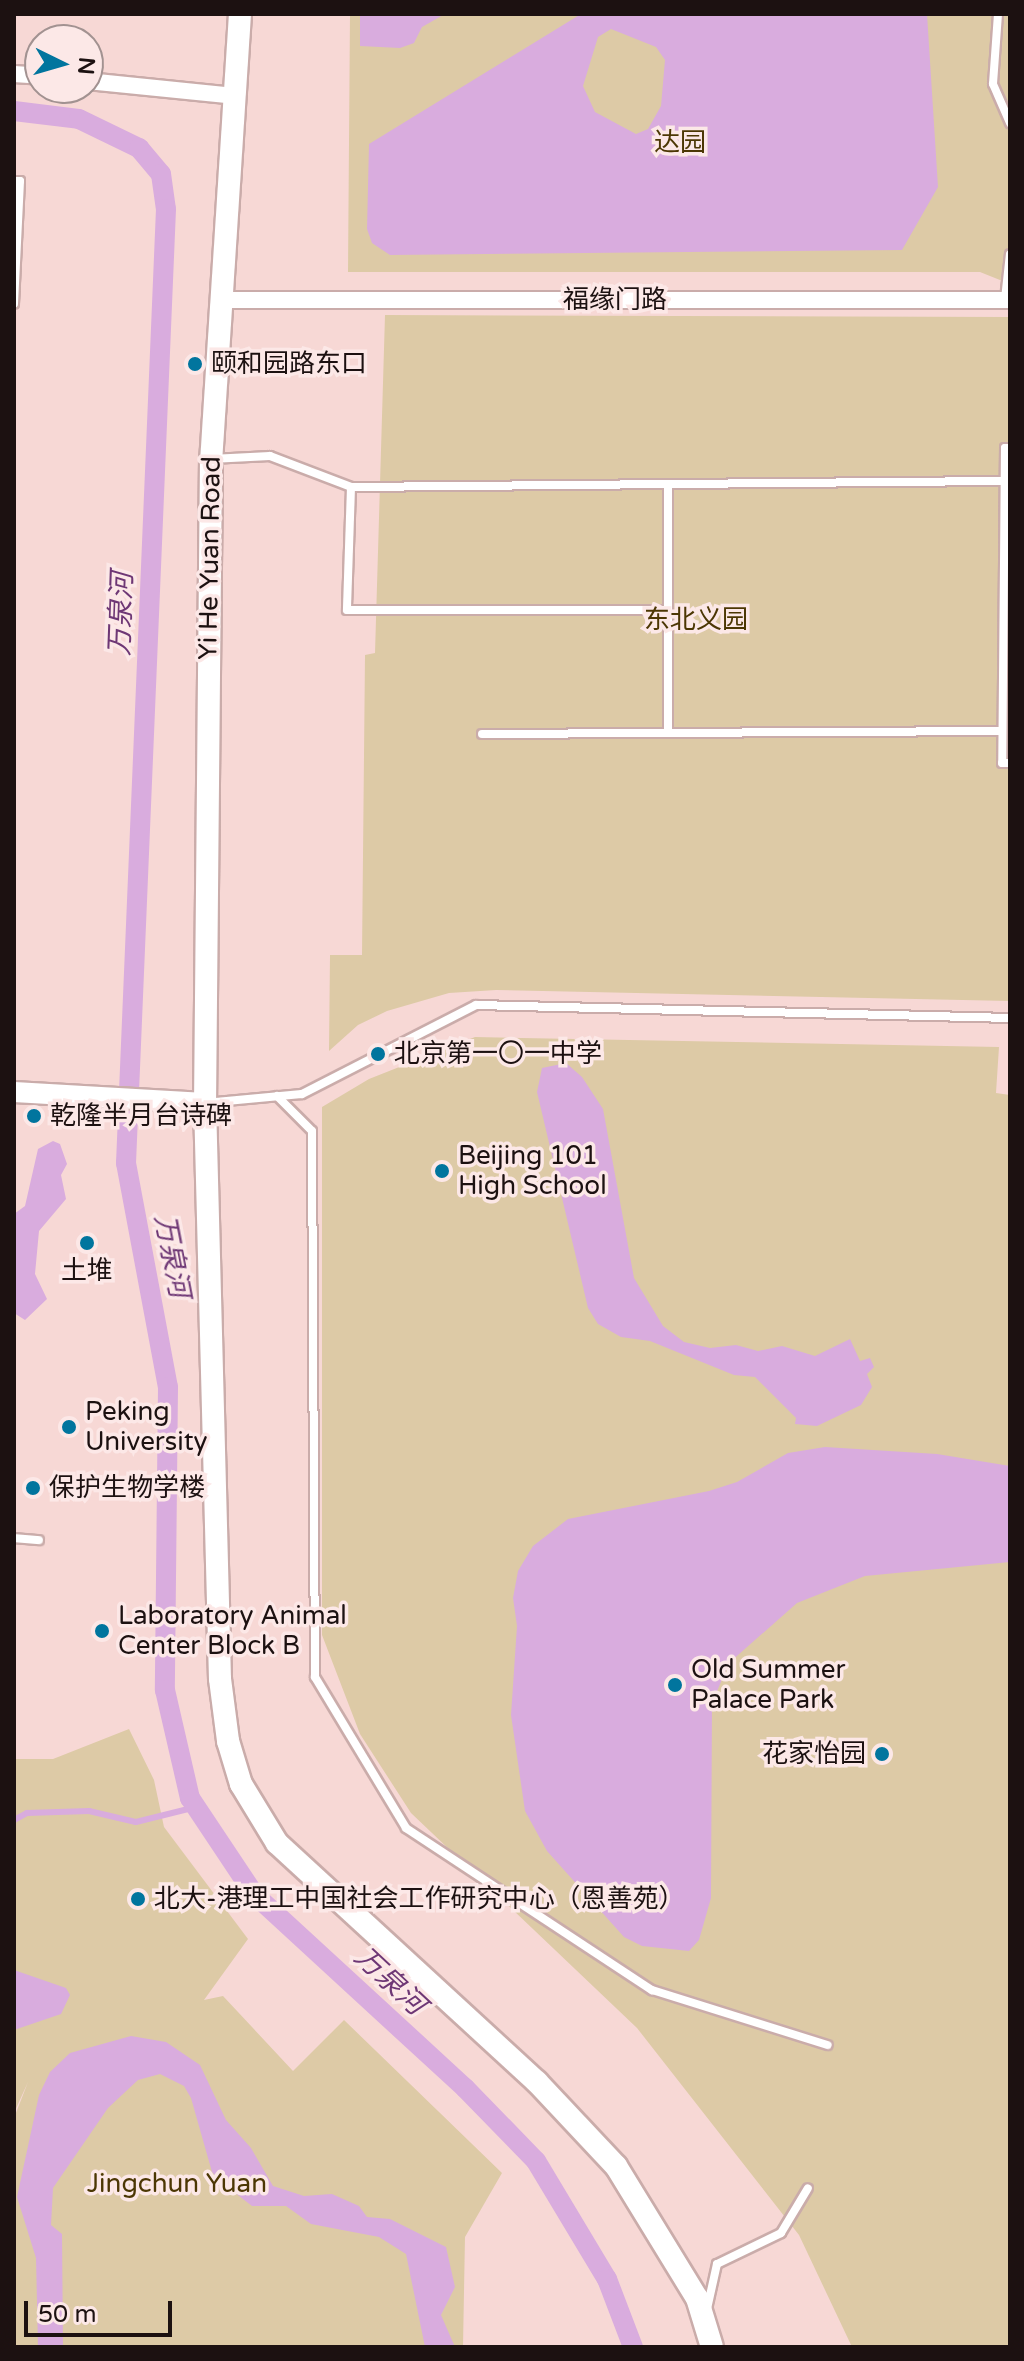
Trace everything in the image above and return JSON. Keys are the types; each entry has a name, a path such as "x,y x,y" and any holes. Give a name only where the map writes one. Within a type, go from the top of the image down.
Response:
{"main road":[{"name":"Yi He Yuan Road","path":"240,14 211,459 205,1103 220,1679 241,1784 277,1843 537,2082 616,2166 697,2298 712,2347"}],"street":[{"path":"104,83 236,96"},
{"name":"福缘门路","path":"220,300 1007,300"},
{"path":"14,1092 205,1103"}],"lane":[{"path":"998,14 993,84 1010,123"},
{"path":"14,181 20,181 14,304"},
{"path":"1007,300 1010,254"},
{"path":"1010,448 1005,448 1004,481 1002,731 1002,763 1010,763"},
{"path":"211,459 270,456 351,487 1004,481"},
{"path":"668,484 668,733"},
{"path":"351,487 347,610 668,610"},
{"path":"482,734 1002,731"},
{"path":"205,1103 302,1094 476,1005 1010,1018"},
{"path":"277,1096 312,1131 315,1677 406,1828 652,1990 828,2045"},
{"path":"14,1538 39,1540"},
{"path":"704,2321 717,2264 781,2233 808,2188"}],"green space":[{"name":"达园","path":"350,14 1010,14 1010,284 980,272 348,272"},
{"name":"东北义园","path":"385,315 1010,317 1010,1001 496,990 449,993 387,1011 358,1025 329,1051 330,955 362,955 365,655 375,653"},
{"name":"Old Summer Palace Park","path":"475,1037 999,1047 996,1093 1010,1095 1010,2347 852,2347 799,2235 637,2028 411,1813 360,1734 322,1635 322,1107 369,1079"},
{"name":"Jingchun Yuan","path":"129,1729 154,1780 164,1827 248,1939 204,2000 223,1996 293,2071 344,2020 502,2173 465,2237 463,2347 14,2347 14,2118 28,2082 14,2113 14,1759 53,1759"}],"shaded area":[{"path":"360,14 445,14 422,27 414,43 400,48 360,46"},
{"name":"达园","path":"581,14 927,14 938,187 902,250 390,255 372,243 367,229 369,144","holes":["611,29 656,47 665,60 661,106 648,129 636,134 595,112 583,86 598,37"]},
{"path":"566,1063 582,1077 603,1109 634,1278 663,1326 684,1342 710,1348 736,1345 758,1351 782,1346 815,1356 850,1339 860,1361 870,1358 874,1367 867,1374 872,1387 861,1405 817,1426 795,1424 796,1418 755,1377 734,1375 650,1341 621,1337 598,1324 588,1308 537,1092 542,1068"},
{"path":"53,1141 60,1144 67,1164 61,1175 66,1199 39,1231 35,1274 47,1299 25,1320 14,1313 14,1214 25,1206 38,1149"},
{"path":"825,1447 937,1454 1010,1466 1010,1562 865,1576 797,1603 729,1663 712,1703 711,1898 699,1940 689,1951 642,1946 624,1937 547,1851 525,1811 511,1715 517,1626 513,1598 518,1571 533,1546 568,1519 709,1491 737,1482 788,1453"},
{"path":"14,1970 66,1988 70,1995 61,2014 14,2030"},
{"path":"131,2036 166,2042 200,2065 226,2120 251,2148 273,2186 304,2196 332,2194 359,2206 367,2217 390,2219 446,2247 455,2287 441,2315 455,2347 425,2347 406,2254 379,2237 311,2224 286,2206 252,2206 221,2182 212,2172 191,2098 184,2086 160,2074 138,2080 108,2108 53,2188 51,2225 62,2234 63,2347 38,2347 36,2258 17,2197 39,2095 50,2072 70,2053"}],"waterway":[{"name":"万泉河","path":"14,111 79,119 139,148 161,174 166,209 126,1163 168,1387 165,1690 190,1798 254,1894 465,2088 536,2161 607,2279 633,2347"},
{"path":"14,1820 27,1813 89,1811 136,1822 196,1807"}],"place":[{"name":"颐和园路东口","path":"195,364"},
{"name":"北京第一〇一中学","path":"378,1054"},
{"name":"乾隆半月台诗碑","path":"34,1116"},
{"name":"Beijing 101 High School","path":"442,1171"},
{"name":"土堆","path":"87,1243"},
{"name":"Peking University","path":"69,1427"},
{"name":"保护生物学楼","path":"33,1488"},
{"name":"Laboratory Animal Center Block B","path":"102,1631"},
{"name":"Old Summer Palace Park","path":"675,1685"},
{"name":"花家怡园","path":"882,1754"},
{"name":"北大-港理工中国社会工作研究中心（恩善苑）","path":"138,1899"}]}
